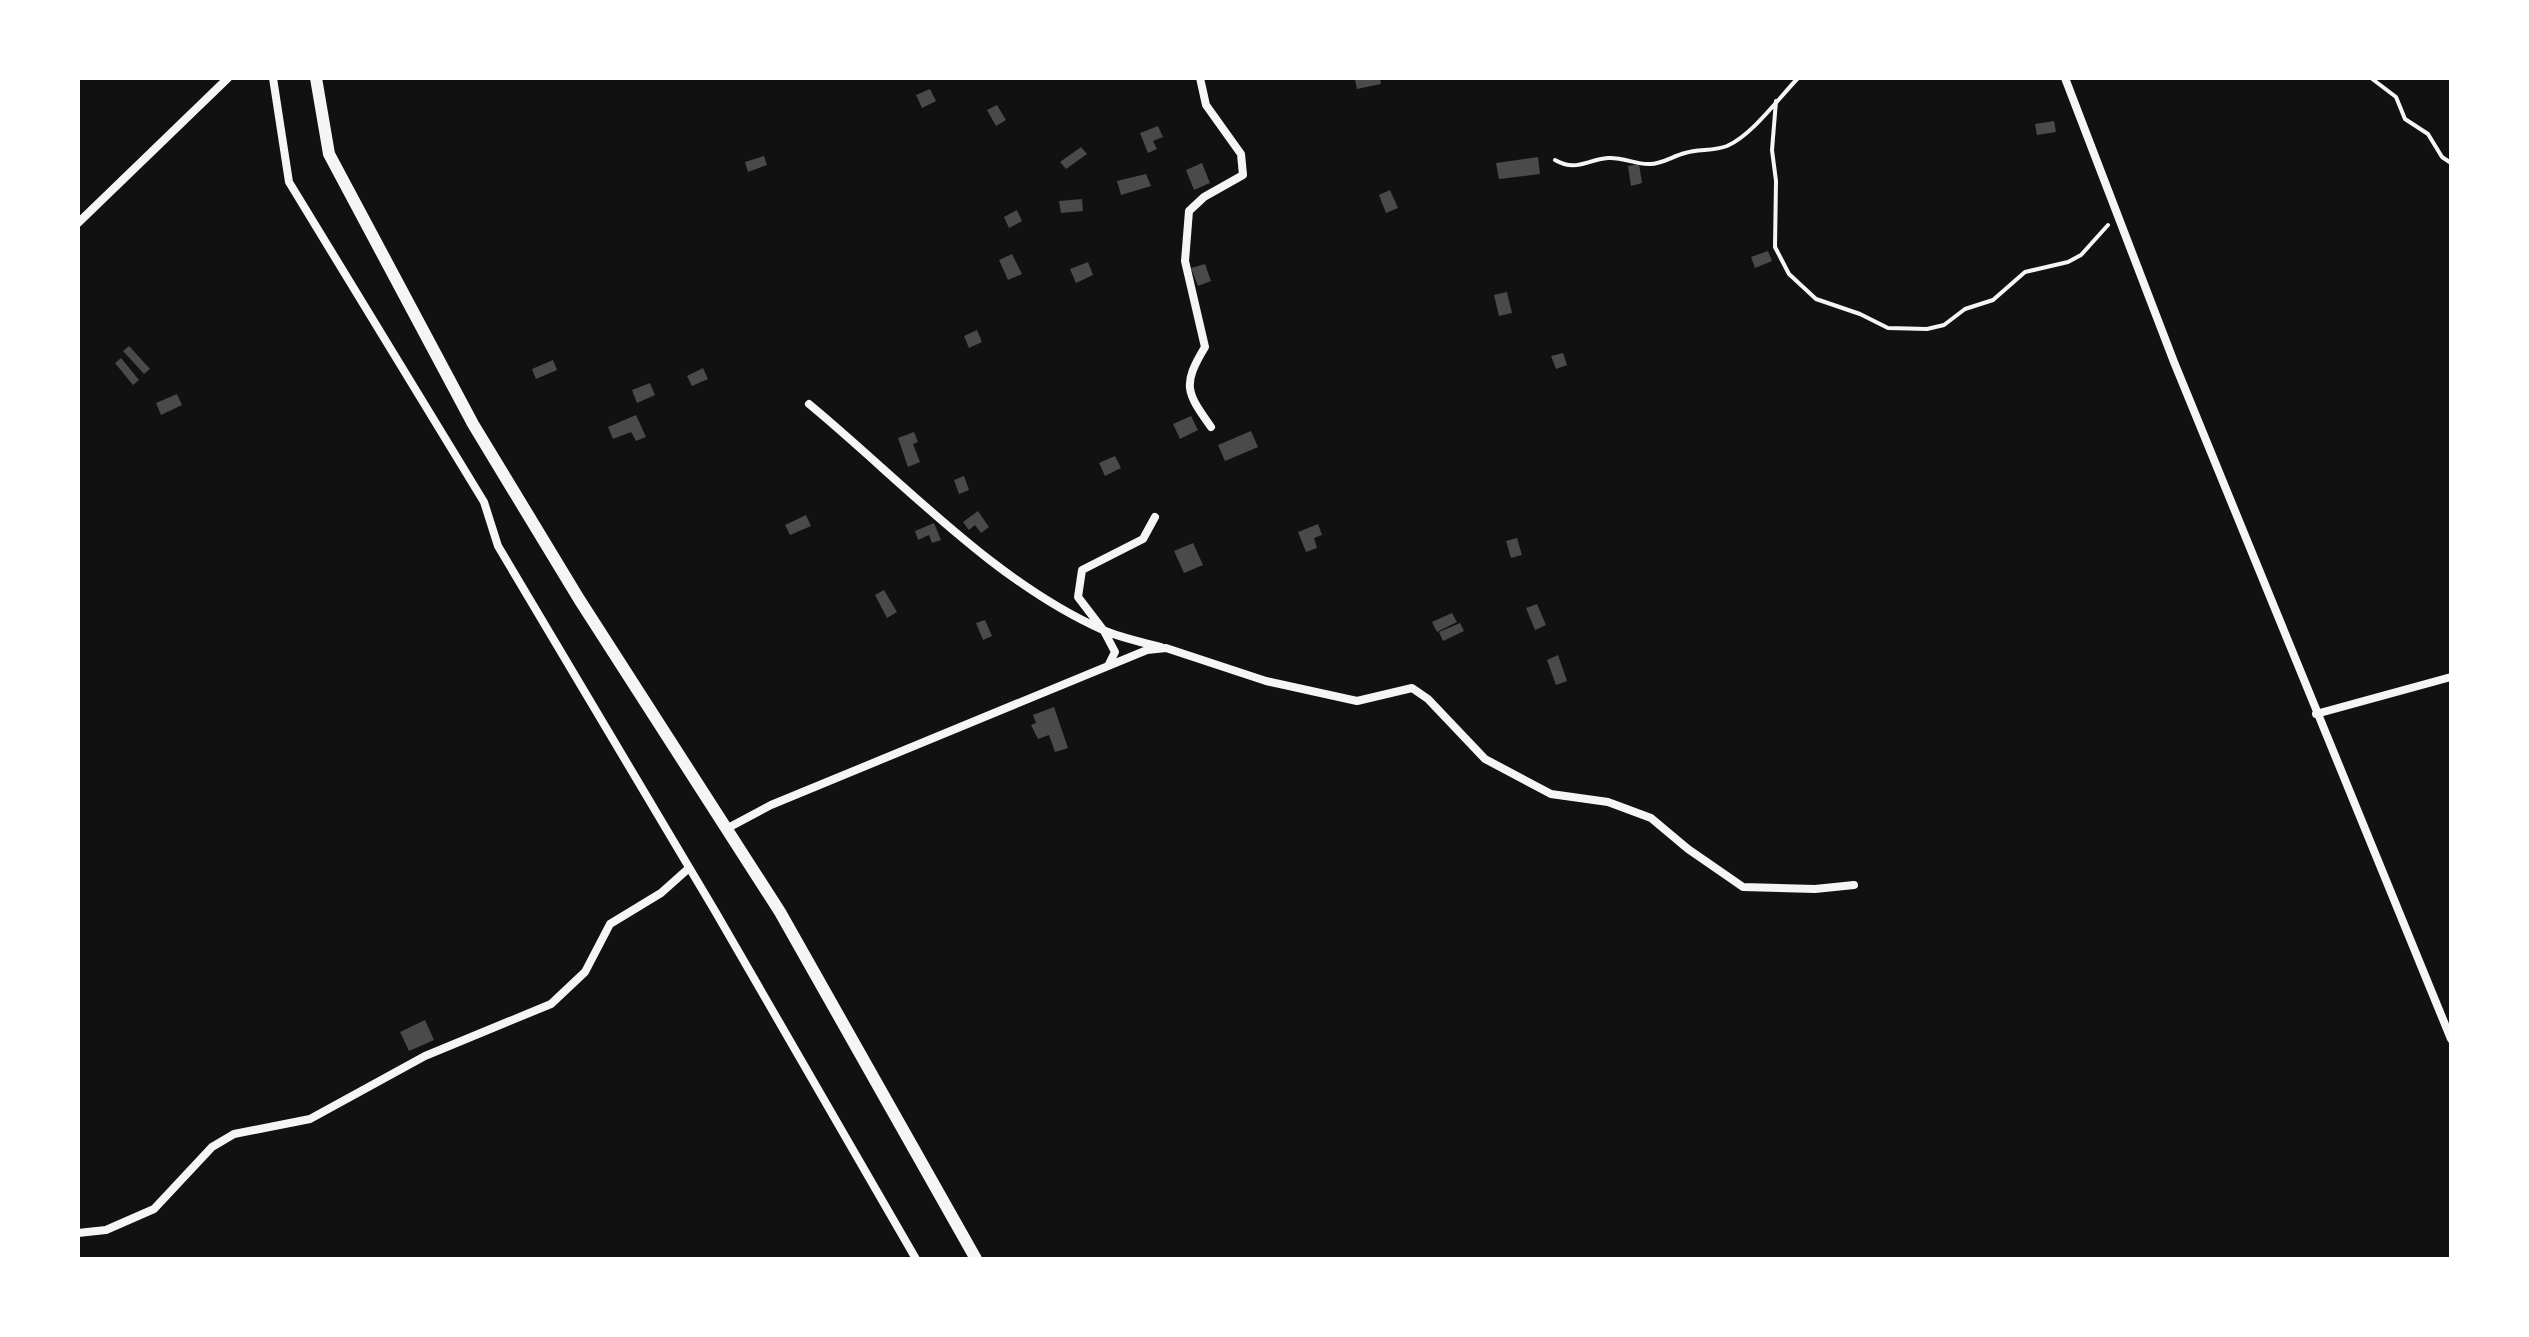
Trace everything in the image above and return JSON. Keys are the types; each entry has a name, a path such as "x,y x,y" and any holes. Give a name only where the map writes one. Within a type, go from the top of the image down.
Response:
{"street":[{"path":"78,223 228,78"},
{"path":"273,78 289,182 484,502 498,546 916,1259"},
{"path":"316,78 329,154 473,424 579,599 780,912 976,1259"},
{"path":"1200,78 1206,105 1241,154 1243,175 1204,197 1189,211 1185,261 1205,347 1191,371 1190,398 1211,427"},
{"path":"2065,78 2113,207 2283,623 2316,714 2451,1039"},
{"path":"809,404 864,449 961,538 1052,603 1104,631 1266,681 1357,701 1412,688 1428,699 1485,759 1551,794 1608,802 1651,818 1688,849 1743,887 1815,889 1854,885"},
{"path":"1108,667 1115,652 1104,631 1078,597 1082,570 1143,539 1155,517"},
{"path":"726,829 771,805 1147,650 1166,648"},
{"path":"2316,714 2451,677"},
{"path":"78,1233 106,1230 154,1209 212,1147 234,1134 310,1119 425,1056 551,1004 585,972 610,924 661,893 689,868"}],"path":[{"path":"1555,160 1566,167 1612,158 1647,165 1688,152 1726,146 1744,136 1798,78"},
{"path":"2371,78 2396,97 2405,119 2428,134 2442,157 2451,163"},
{"path":"1776,101 1772,150 1776,181 1775,247 1778,256 1798,285 1816,299 1860,314 1888,328 1927,329 1944,325 1965,309 1993,300 2025,272 2068,262 2091,247 2108,225 2113,207"}],"building":[{"path":"1380,78 1381,84 1357,89 1355,80"},
{"path":"930,89 936,101 922,108 916,95"},
{"path":"997,105 1006,120 996,126 987,110"},
{"path":"2054,121 2056,132 2037,135 2035,124"},
{"path":"1158,126 1163,137 1153,141 1157,149 1148,153 1140,133"},
{"path":"1081,147 1087,154 1066,169 1060,162"},
{"path":"764,156 767,165 748,172 745,162"},
{"path":"1538,157 1540,174 1499,179 1496,163"},
{"path":"1202,163 1210,183 1194,190 1186,170"},
{"path":"1639,164 1642,183 1631,186 1628,166"},
{"path":"1146,174 1151,186 1121,195 1117,181"},
{"path":"1390,190 1398,208 1386,213 1379,195"},
{"path":"1082,199 1083,211 1061,213 1059,201"},
{"path":"1017,210 1022,221 1009,228 1004,217"},
{"path":"1768,251 1772,261 1755,268 1751,257"},
{"path":"1012,254 1022,274 1008,280 999,260"},
{"path":"1088,262 1093,275 1076,283 1070,269"},
{"path":"1205,264 1211,281 1198,286 1191,268"},
{"path":"1507,292 1512,313 1499,316 1494,295"},
{"path":"977,330 982,342 969,348 964,336"},
{"path":"129,346 150,369 144,374 123,351"},
{"path":"1563,353 1567,365 1556,369 1551,356"},
{"path":"121,358 139,380 133,385 115,363"},
{"path":"553,360 557,370 536,379 532,369"},
{"path":"703,368 708,379 692,386 687,376"},
{"path":"650,383 655,395 637,403 632,390"},
{"path":"177,394 182,405 161,415 156,403"},
{"path":"636,415 646,437 636,441 631,432 613,439 608,427"},
{"path":"1191,416 1198,430 1180,439 1173,424"},
{"path":"1251,431 1258,447 1225,461 1218,445"},
{"path":"914,432 918,442 913,444 920,462 908,467 898,438"},
{"path":"1115,456 1121,468 1105,476 1099,463"},
{"path":"964,476 969,490 959,494 954,480"},
{"path":"978,511 989,527 981,533 975,525 969,530 963,522"},
{"path":"806,515 811,526 790,535 785,525"},
{"path":"934,523 941,540 932,543 929,535 918,540 915,531"},
{"path":"1318,524 1322,535 1314,538 1317,548 1306,552 1298,532"},
{"path":"1517,538 1522,555 1511,558 1506,541"},
{"path":"1193,543 1203,565 1184,573 1174,551"},
{"path":"884,590 897,612 887,618 875,595"},
{"path":"1537,604 1546,625 1535,630 1526,608"},
{"path":"1452,613 1457,622 1437,632 1432,622"},
{"path":"985,620 992,636 983,640 976,623"},
{"path":"1460,623 1464,631 1443,641 1439,632"},
{"path":"1558,655 1567,681 1556,685 1547,660"},
{"path":"1054,707 1068,748 1055,752 1049,735 1038,739 1031,725 1036,723 1033,715"},
{"path":"425,1020 434,1040 409,1051 400,1032"}]}
